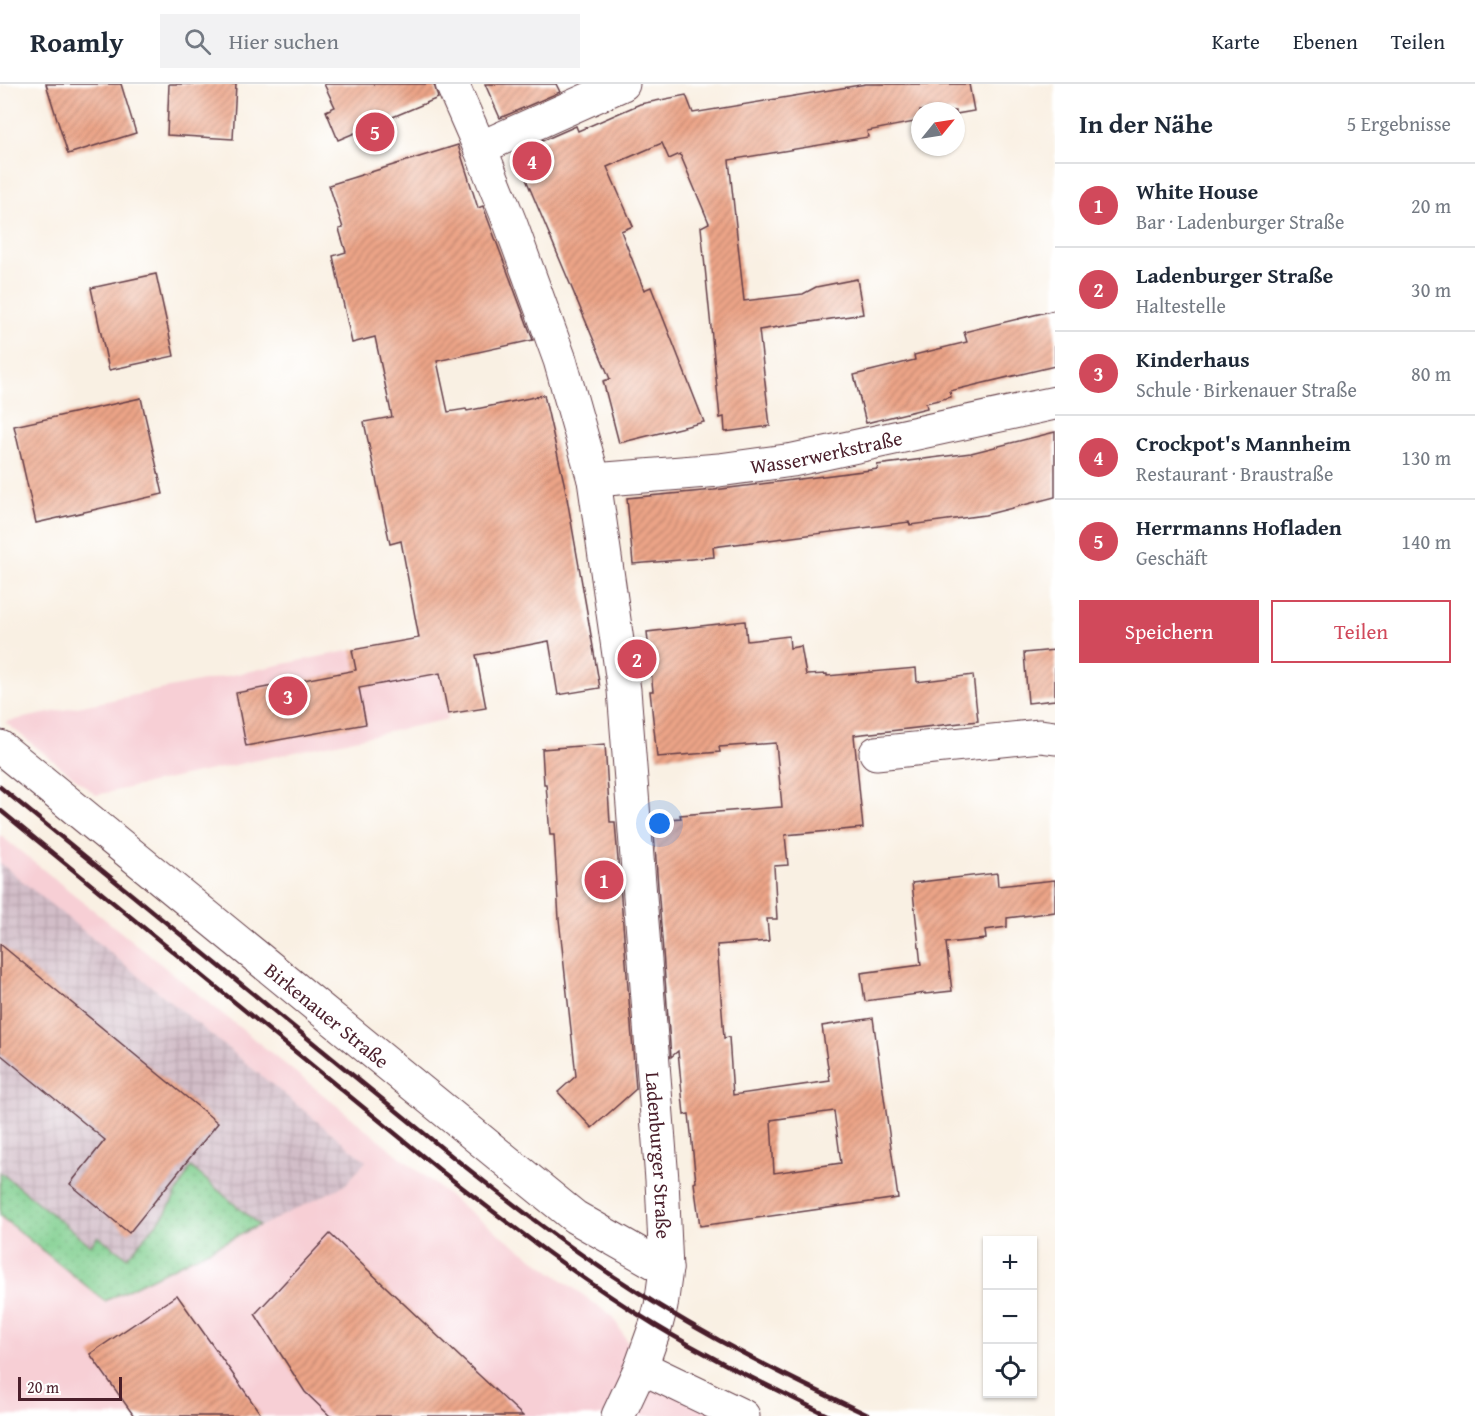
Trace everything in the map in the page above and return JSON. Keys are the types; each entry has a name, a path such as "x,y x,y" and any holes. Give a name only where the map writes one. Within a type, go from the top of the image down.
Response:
{"street":[{"name":"Ladenburger Straße","path":"452,84 511,225 560,360 594,480 627,720 662,1180 666,1269 661,1306 652,1338 618,1416"},
{"path":"480,148 623,84"},
{"name":"Wasserwerkstraße","path":"594,480 719,470 793,460 1055,403"},
{"path":"876,753 1040,736 1055,738"},
{"name":"Birkenauer Straße","path":"0,747 575,1217 666,1269"},
{"path":"641,1367 743,1416"}],"shaded area":[{"path":"433,635 448,719 96,795 5,722 352,650"},
{"path":"0,835 463,1207 613,1317 651,1382 725,1416 0,1416"},
{"path":"0,863 366,1161 345,1185 105,1302 0,1217"}],"green space":[{"path":"191,1167 259,1225 105,1301 0,1216 0,1172 90,1245 98,1236 127,1257 165,1214"}],"building":[{"path":"46,84 121,84 136,133 68,154"},
{"path":"169,84 236,84 233,139 167,135"},
{"path":"324,84 434,84 438,98 338,140 326,111 335,107"},
{"path":"485,84 556,84 560,92 500,118"},
{"path":"866,84 969,84 974,111 965,112 965,102 911,102 911,123 867,131 868,137 729,160 744,301 803,294 816,287 857,279 863,314 759,330 770,426 725,432 724,417 720,418 701,227 709,223 680,154 669,159 662,143 607,167 633,226 621,231 644,290 651,287 704,422 619,443 603,381 610,379 515,153 576,126 578,131 640,104 686,95 693,113"},
{"path":"458,145 478,208 483,206 533,340 437,361 448,412 466,409 467,411 544,395 565,487 600,688 558,695 549,641 476,655 486,708 448,714 440,673 359,688 366,724 246,746 236,693 356,670 352,650 419,638 401,541 390,544 364,422 392,417 375,337 352,343 333,256 346,252 339,229 343,228 329,185"},
{"path":"156,274 174,356 109,370 91,288"},
{"path":"1055,310 1055,366 950,391 951,397 926,403 927,408 866,423 854,375 915,360 914,355 967,342 964,332"},
{"path":"141,398 163,494 36,523 14,426"},
{"path":"1055,432 1055,497 985,515 910,525 909,522 713,547 714,557 633,564 627,498 714,490 878,469 877,465 971,453"},
{"path":"745,621 747,641 789,636 790,648 801,646 806,675 827,674 827,676 916,668 917,682 973,675 978,721 854,735 863,828 785,835 788,865 774,866 777,919 767,919 769,941 717,945 724,1038 729,1037 733,1095 830,1081 822,1026 873,1018 898,1198 700,1226 689,1114 684,1115 678,1051 671,1057 653,820 681,818 680,815 782,807 776,743 719,747 720,752 657,757 647,632","holes":["834,1111 841,1163 774,1173 771,1120"]},
{"path":"1055,650 1055,700 1028,703 1024,653"},
{"path":"605,744 610,822 615,822 636,1089 592,1128 558,1092 576,1076 559,919 554,835 550,835 542,749"},
{"path":"997,873 998,886 1055,880 1055,912 1007,918 1007,927 985,930 986,939 946,943 952,991 865,1001 861,973 921,965 912,883"},
{"path":"0,944 218,1123 129,1233 70,1184 105,1140 0,1054"},
{"path":"330,1234 523,1416 330,1416 305,1392 255,1314"},
{"path":"177,1295 262,1416 134,1416 90,1354"}],"railway":[{"path":"0,787 453,1157 564,1242 690,1324 779,1372 870,1416"},
{"path":"0,810 441,1171 546,1251 627,1307 676,1337 829,1416"}],"place":[{"name":"Herrmanns Hofladen","path":"375,132"},
{"name":"Crockpot's Mannheim","path":"532,161"},
{"name":"Ladenburger Straße","path":"637,659"},
{"name":"Kinderhaus","path":"288,696"},
{"name":"White House","path":"604,880"}]}
